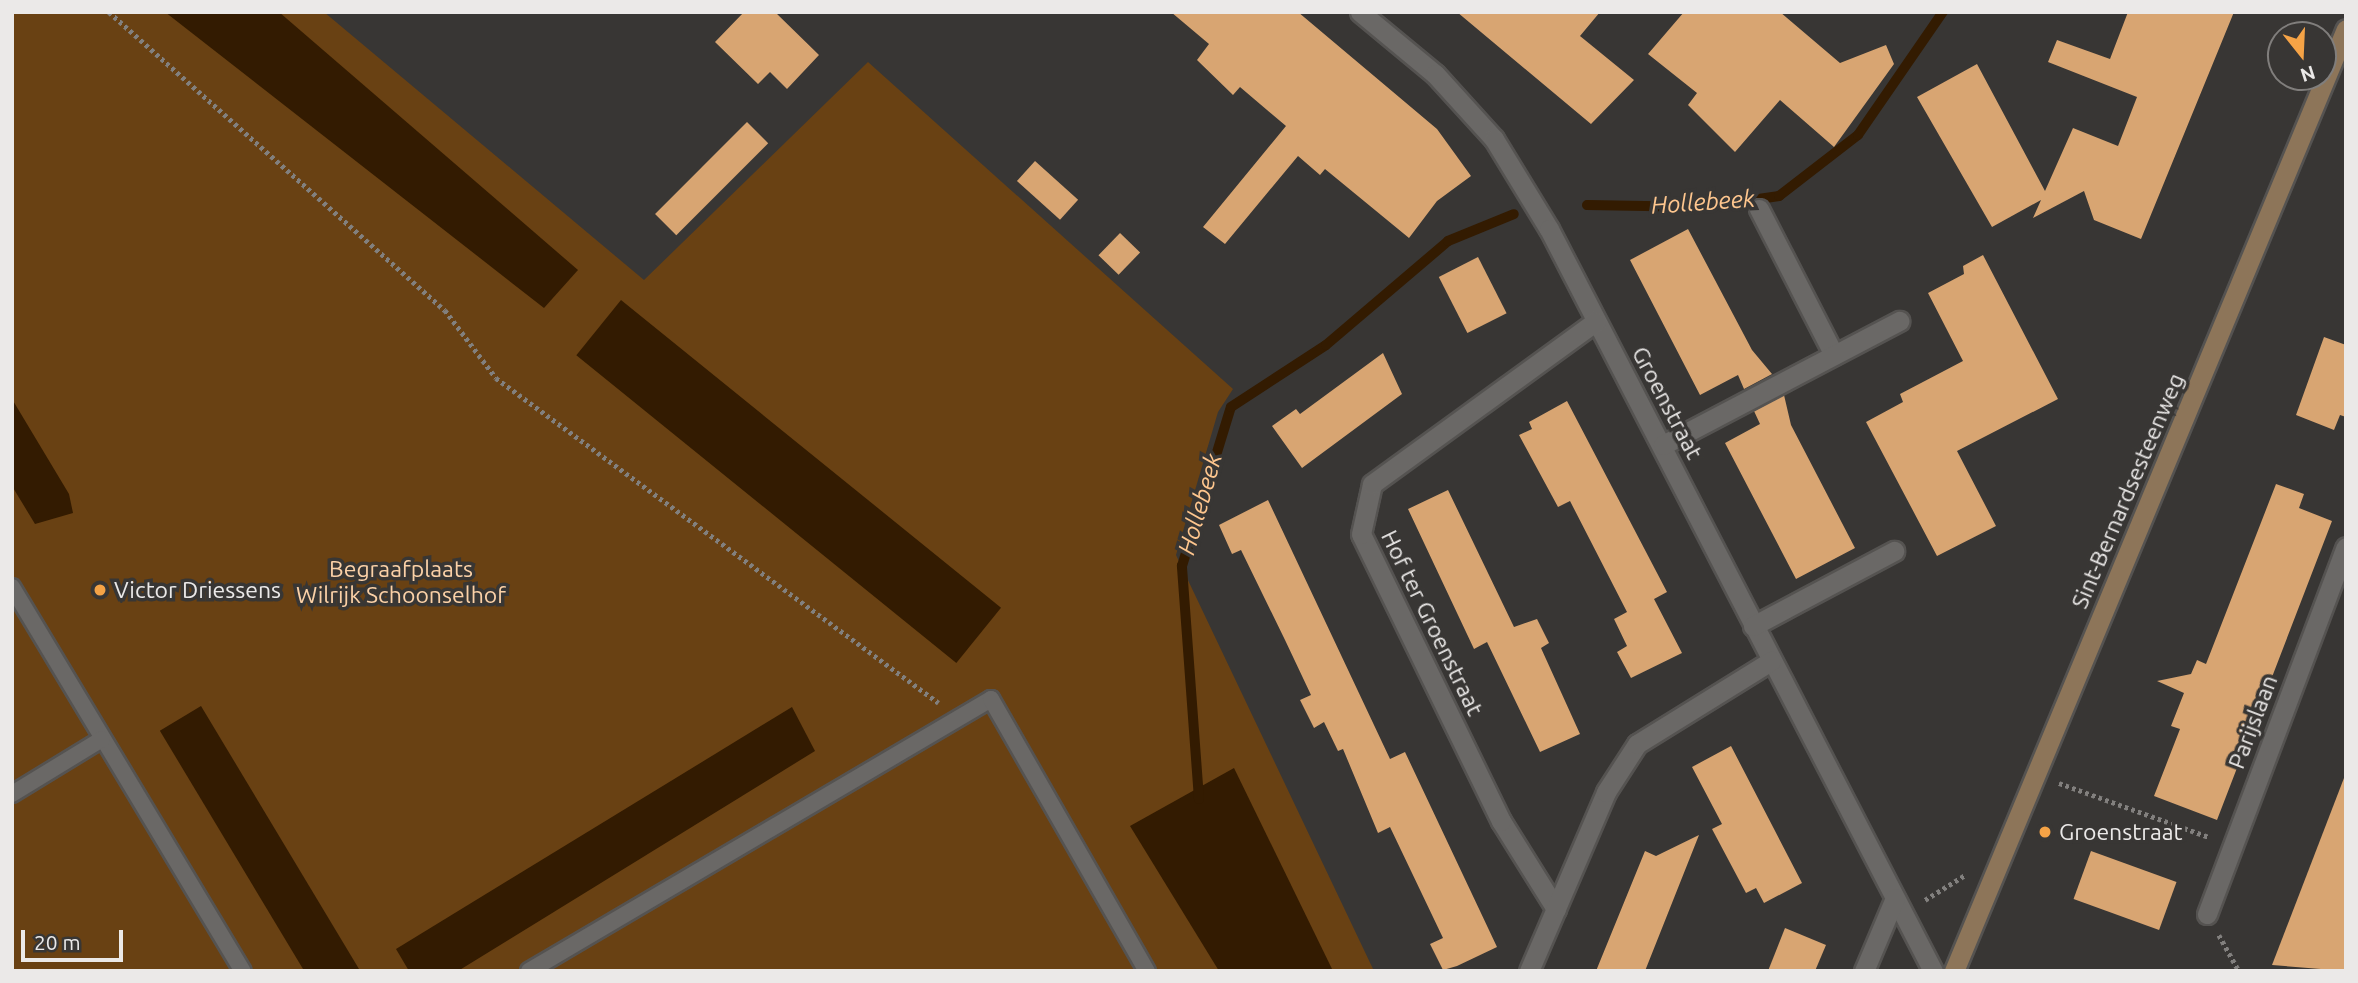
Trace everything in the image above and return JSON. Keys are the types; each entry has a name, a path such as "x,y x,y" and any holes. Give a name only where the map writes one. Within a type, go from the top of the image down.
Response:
{"main road":[{"name":"Sint-Bernardsesteenweg","path":"1954,971 2346,29"}],"street":[{"name":"Groenstraat","path":"1360,12 1435,74 1494,139 1663,445 1770,661 1933,971"},
{"path":"1759,209 1834,355"},
{"path":"1663,445 1899,321"},
{"name":"Hof ter Groenstraat","path":"1556,909 1501,821 1361,534 1372,484 1595,322"},
{"name":"Parijslaan","path":"2207,914 2346,547"},
{"path":"1753,626 1894,551"},
{"path":"1529,971 1606,792 1637,744 1770,661"},
{"path":"1864,971 1895,898"}],"lane":[{"path":"13,590 243,971"},
{"path":"529,971 991,699 1147,971"},
{"path":"12,794 102,739"}],"path":[{"path":"108,12 445,310 496,378 959,718"},
{"path":"2037,775 2233,845"},
{"path":"2207,914 2239,971"}],"green space":[{"name":"Begraafplaats Wilrijk Schoonselhof","path":"12,12 324,12 644,280 868,62 1233,389 1218,412 1176,555 1374,971 12,971"}],"shaded area":[{"path":"165,12 279,12 578,270 544,308"},
{"path":"621,300 1001,608 956,663 576,355"},
{"path":"12,399 69,494 73,513 35,524 12,486"},
{"path":"201,706 360,971 304,971 160,731"},
{"path":"792,707 815,751 458,971 409,971 396,949"},
{"path":"1234,768 1333,971 1219,971 1130,826"}],"building":[{"path":"744,12 775,12 819,55 787,89 770,72 758,84 715,42"},
{"path":"1171,12 1298,12 1437,129 1471,176 1437,201 1409,238 1325,169 1320,175 1298,156 1225,244 1203,227 1286,126 1240,87 1233,95 1197,60 1209,44"},
{"path":"1457,12 1600,12 1580,36 1634,80 1591,124"},
{"path":"1684,12 1780,12 1840,63 1886,45 1894,64 1834,147 1780,100 1735,152 1688,105 1697,93 1648,54"},
{"path":"2128,12 2234,12 2141,239 2094,220 2084,191 2033,218 2041,200 1992,227 1917,97 1977,64 2045,191 2073,128 2118,146 2137,97 2048,62 2057,40 2110,59"},
{"path":"747,122 768,143 676,235 655,214"},
{"path":"1035,161 1078,200 1060,220 1017,181"},
{"path":"1688,229 1752,350 1772,374 1744,389 1738,375 1700,395 1630,260"},
{"path":"1120,233 1140,252 1119,275 1098,255"},
{"path":"1983,255 2058,399 1957,451 1996,526 1937,556 1866,422 1903,402 1900,394 1963,361 1928,293 1964,274 1963,266"},
{"path":"1478,257 1507,313 1467,333 1439,277"},
{"path":"2324,337 2346,345 2346,417 2340,415 2334,430 2296,415"},
{"path":"1383,353 1402,394 1302,468 1272,426 1296,409 1300,414"},
{"path":"1784,395 1791,425 1855,548 1796,579 1725,443 1760,424 1754,411"},
{"path":"1567,401 1667,592 1654,599 1682,653 1631,678 1617,652 1627,646 1614,619 1627,612 1570,501 1558,507 1519,435 1532,429 1529,422"},
{"path":"2276,484 2304,494 2299,508 2332,521 2217,820 2154,796 2180,729 2171,726 2184,693 2157,681 2191,674 2197,660 2206,664"},
{"path":"1448,490 1514,627 1537,619 1549,643 1541,648 1580,734 1540,752 1487,642 1474,649 1408,509"},
{"path":"1268,500 1390,759 1405,752 1497,947 1457,966 1443,970 1430,944 1443,938 1390,827 1378,833 1343,749 1338,751 1324,722 1314,728 1300,700 1311,695 1241,550 1232,554 1219,525"},
{"path":"1731,746 1802,883 1764,903 1756,888 1746,893 1712,829 1722,824 1692,767"},
{"path":"2344,778 2346,971 2272,965"},
{"path":"1699,835 1645,971 1596,971 1645,851 1656,856"},
{"path":"2091,851 2177,882 2159,930 2074,899"},
{"path":"1785,928 1826,945 1815,971 1768,971"}],"waterway":[{"name":"Hollebeek","path":"1587,205 1703,207 1779,196 1858,135 1943,12"},
{"name":"Hollebeek","path":"1199,799 1182,566 1231,407 1326,345 1448,241 1514,214"}],"place":[{"name":"Victor Driessens","path":"100,590"},
{"name":"Groenstraat","path":"2045,832"}]}
